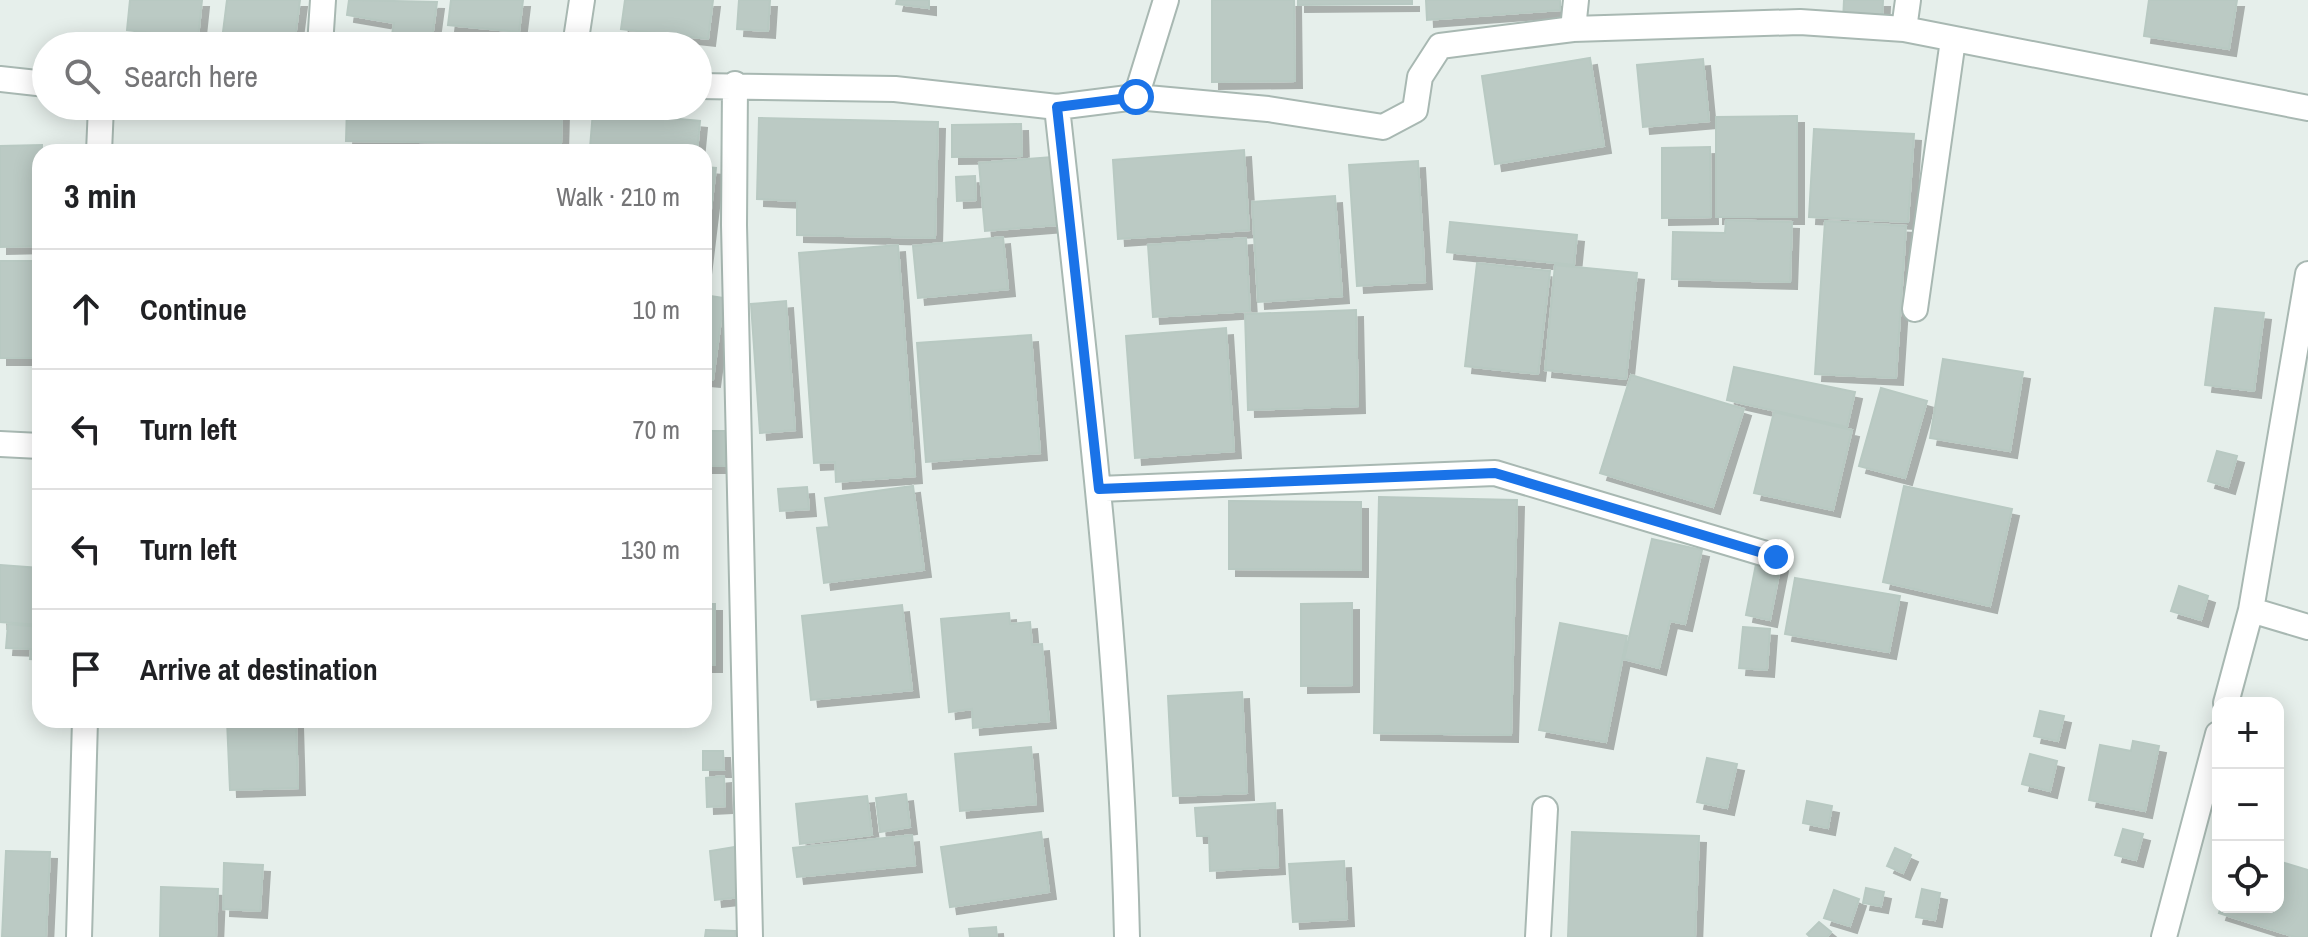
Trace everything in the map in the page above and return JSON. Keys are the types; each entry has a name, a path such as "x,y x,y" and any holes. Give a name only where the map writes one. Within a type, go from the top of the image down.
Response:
{"street":[{"path":"321,32 323,0"},
{"path":"577,32 582,0"},
{"path":"1136,97 1166,0"},
{"path":"1573,29 1576,0"},
{"path":"1904,29 1908,0"},
{"path":"712,85 895,89 1057,107 1136,97 1268,109 1383,127 1415,110 1420,77 1440,46 1573,29 1800,22 1904,29 2308,108"},
{"path":"1915,309 1953,40"},
{"path":"0,79 32,82"},
{"path":"735,84 734,225 750,937"},
{"path":"1057,107 1099,489 1124,815 1127,937"},
{"path":"99,144 100,120"},
{"path":"2228,697 2251,610 2308,274"},
{"path":"0,444 32,446"},
{"path":"1099,489 1495,473 1776,557"},
{"path":"2251,610 2308,627"},
{"path":"79,937 85,728"},
{"path":"2164,937 2212,757"},
{"path":"1538,937 1545,809"}],"building":[{"path":"130,0 202,0 199,32 127,30"},
{"path":"227,0 300,0 296,32 223,32"},
{"path":"349,0 437,2 433,32 392,32 394,23 347,15"},
{"path":"451,0 523,0 519,32 448,25"},
{"path":"625,0 713,0 709,32 621,29"},
{"path":"739,0 770,0 768,31 737,29"},
{"path":"897,0 929,0 929,8 896,4"},
{"path":"1212,0 1294,0 1295,81 1212,82"},
{"path":"1298,0 1412,0 1412,4 1298,5"},
{"path":"1426,0 1560,0 1560,10 1427,20"},
{"path":"1844,0 1883,0 1882,23 1843,22"},
{"path":"2149,0 2237,0 2229,49 2144,36"},
{"path":"1590,58 1604,146 1495,164 1482,76"},
{"path":"1703,59 1709,121 1643,127 1637,65"},
{"path":"1797,116 1797,217 1716,217 1716,117"},
{"path":"759,118 938,122 935,238 797,235 797,201 757,199"},
{"path":"347,120 562,120 561,144 346,141"},
{"path":"592,120 700,121 698,144 590,144"},
{"path":"1021,124 1022,156 952,157 952,125"},
{"path":"1814,129 1914,134 1908,222 1809,217"},
{"path":"32,145 32,246 0,247 0,146"},
{"path":"1710,147 1711,217 1662,218 1662,148"},
{"path":"1244,150 1249,230 1118,239 1113,160"},
{"path":"1052,157 1057,225 985,231 979,163"},
{"path":"1418,161 1425,282 1357,286 1349,165"},
{"path":"712,168 716,168 712,201"},
{"path":"975,176 976,200 957,201 956,177"},
{"path":"1335,196 1342,296 1258,302 1252,202"},
{"path":"1726,220 1792,222 1790,282 1672,279 1673,232 1725,233"},
{"path":"1825,221 1906,226 1896,378 1815,374"},
{"path":"1450,222 1577,235 1574,265 1447,252"},
{"path":"1003,237 1008,289 918,298 913,246"},
{"path":"1246,238 1250,311 1153,317 1148,245"},
{"path":"898,245 915,476 836,482 835,462 814,463 799,253"},
{"path":"0,261 32,261 32,358 0,358"},
{"path":"1477,263 1550,271 1538,374 1465,366"},
{"path":"1555,265 1637,273 1626,379 1545,370"},
{"path":"712,296 724,298 712,380"},
{"path":"786,301 795,430 760,433 751,304"},
{"path":"2215,308 2264,313 2254,391 2205,385"},
{"path":"1356,310 1358,406 1248,410 1245,314"},
{"path":"1226,328 1234,451 1135,458 1126,336"},
{"path":"1031,335 1040,453 926,462 917,343"},
{"path":"1943,359 2023,372 2010,451 1930,438"},
{"path":"1734,367 1855,392 1847,427 1727,400"},
{"path":"1631,375 1744,409 1713,507 1600,473"},
{"path":"1881,388 1927,401 1905,478 1859,466"},
{"path":"1774,412 1852,430 1833,510 1754,493"},
{"path":"712,431 725,431 725,466 712,466"},
{"path":"2217,451 2237,456 2228,487 2208,481"},
{"path":"913,486 924,570 824,583 817,528 829,527 825,498"},
{"path":"1904,486 2012,509 1990,606 1883,582"},
{"path":"807,487 809,509 780,511 778,489"},
{"path":"1379,497 1517,500 1511,735 1374,733"},
{"path":"1229,501 1361,502 1361,570 1229,569"},
{"path":"1652,539 1702,550 1685,624 1670,621 1659,668 1624,659"},
{"path":"1757,559 1781,564 1770,620 1746,615"},
{"path":"0,565 32,567 32,624 0,622"},
{"path":"1795,578 1900,596 1889,652 1785,634"},
{"path":"2179,586 2208,596 2201,620 2171,611"},
{"path":"1352,603 1352,685 1301,686 1301,604"},
{"path":"712,604 715,604 715,665 712,665"},
{"path":"902,605 912,690 811,700 802,616"},
{"path":"1009,613 1010,624 1030,622 1032,645 1042,644 1049,721 973,728 972,709 949,712 941,619"},
{"path":"1560,623 1627,636 1606,742 1539,730"},
{"path":"8,624 32,626 32,659 31,649 6,648"},
{"path":"1743,627 1770,629 1767,670 1739,668"},
{"path":"1242,692 1247,793 1173,796 1168,696"},
{"path":"2040,711 2064,716 2058,741 2034,736"},
{"path":"227,728 296,728 298,788 230,790"},
{"path":"2133,741 2159,746 2145,811 2089,800 2100,745 2131,751"},
{"path":"1031,747 1036,804 960,811 955,754"},
{"path":"703,751 723,751 724,770 703,770"},
{"path":"2030,754 2057,761 2050,791 2022,784"},
{"path":"1707,758 1737,764 1727,808 1697,802"},
{"path":"724,776 725,806 707,807 706,778"},
{"path":"906,794 910,827 880,832 876,798"},
{"path":"867,796 872,835 800,844 796,804"},
{"path":"1807,801 1832,806 1828,828 1803,823"},
{"path":"1275,803 1278,867 1210,871 1209,836 1197,836 1195,808"},
{"path":"2123,829 2143,834 2136,860 2115,855"},
{"path":"1041,832 1049,892 950,907 941,847"},
{"path":"1572,832 1699,836 1695,937 1568,937"},
{"path":"912,835 915,865 797,877 793,848"},
{"path":"735,847 740,897 715,900 710,851"},
{"path":"1895,848 1911,855 1903,873 1887,866"},
{"path":"6,851 50,852 46,937 2,937"},
{"path":"1344,861 1347,919 1293,922 1289,864"},
{"path":"224,863 263,865 260,911 223,909"},
{"path":"2284,863 2308,870 2308,937 2295,937 2219,913 2284,913"},
{"path":"161,887 218,889 216,937 160,937"},
{"path":"1866,888 1884,892 1881,906 1863,903"},
{"path":"1922,889 1940,893 1935,920 1916,917"},
{"path":"1834,890 1859,899 1850,926 1824,918"},
{"path":"1819,922 1831,932 1827,937 1810,937 1807,934"},
{"path":"996,927 997,937 970,937 969,929"},
{"path":"706,930 735,931 735,937 705,937"}],"route":[{"path":"1136,97 1057,107 1099,489 1495,473 1776,557"}]}
